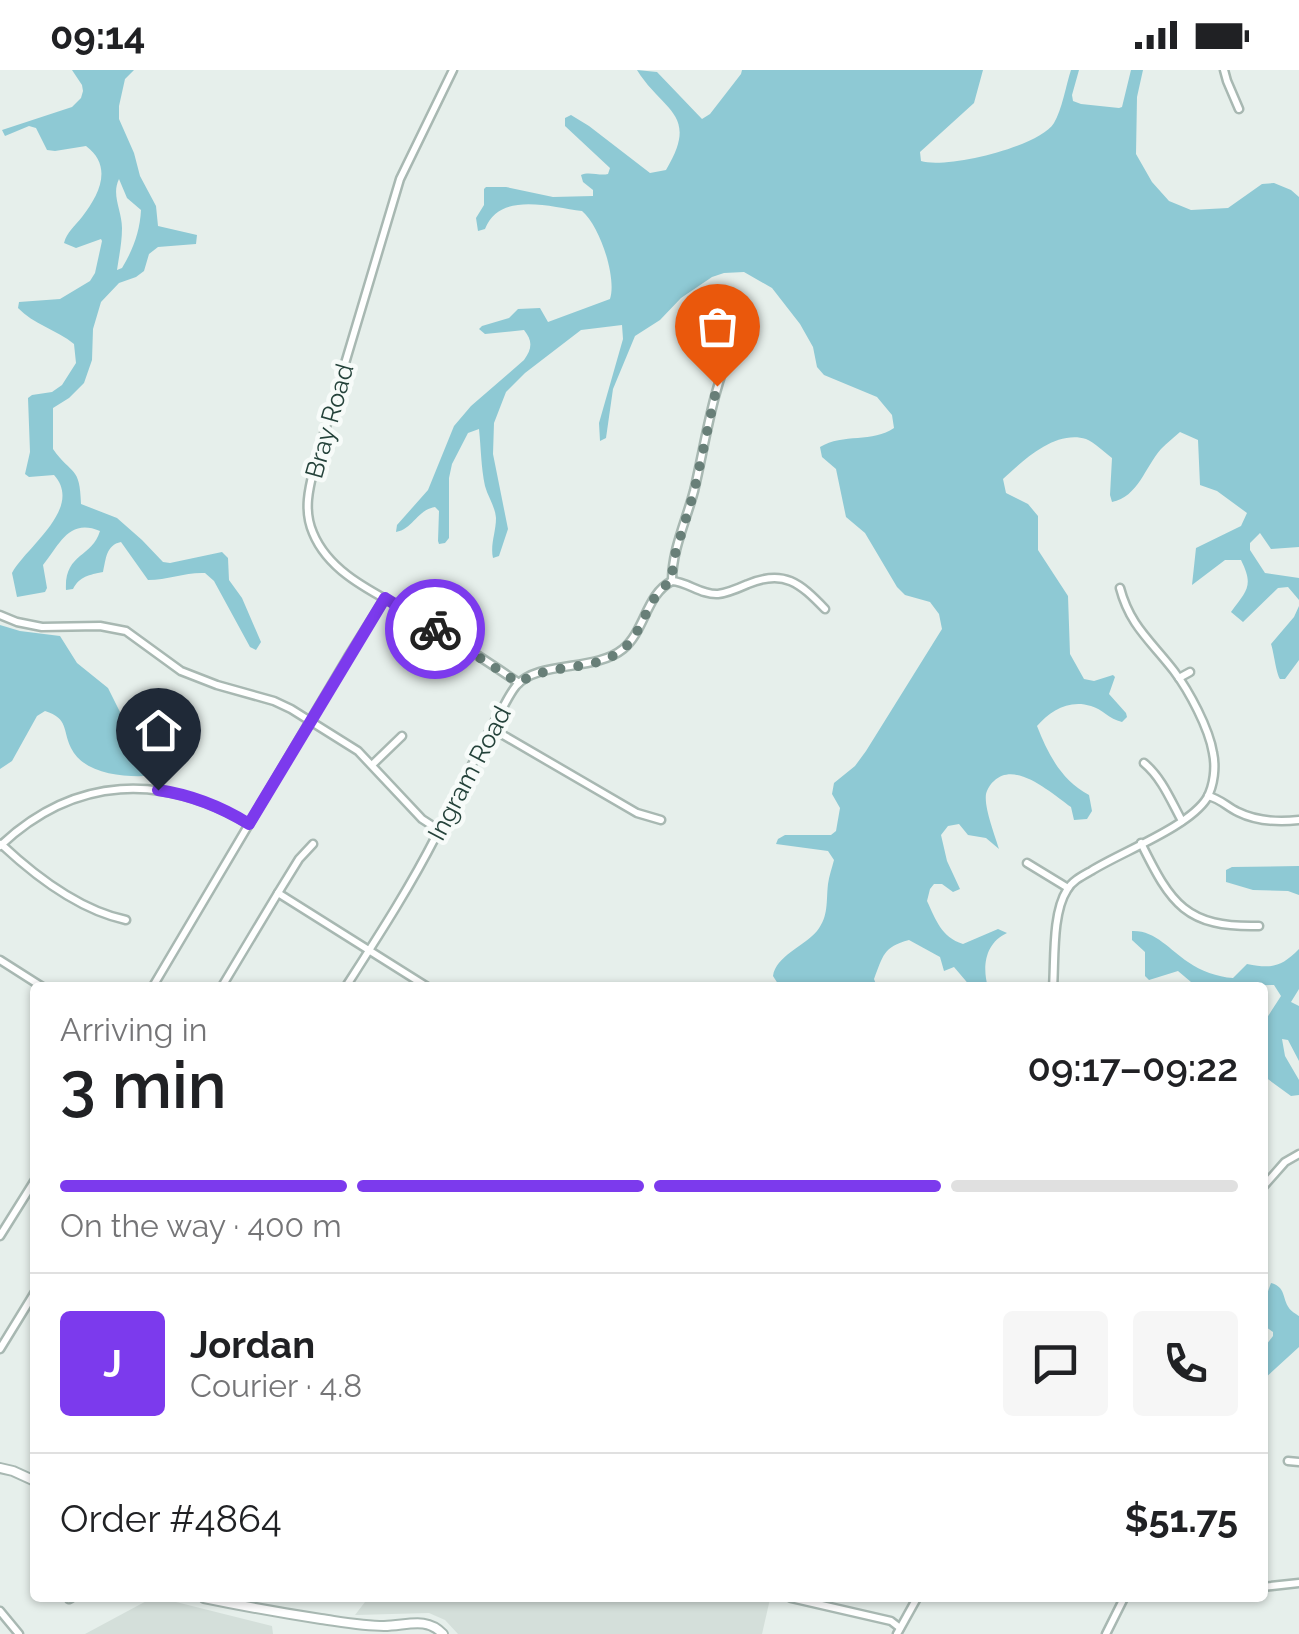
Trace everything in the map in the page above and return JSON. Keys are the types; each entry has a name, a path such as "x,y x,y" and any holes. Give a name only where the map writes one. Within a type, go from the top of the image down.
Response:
{"street":[{"name":"Bray Road","path":"453,70 411,154 392,205 308,494 308,518 320,546 354,580 519,683"},
{"path":"1224,70 1239,109"},
{"name":"Ingram Road","path":"350,982 418,872 491,728 519,683 533,675 604,660 622,650 660,590 672,581 673,561 694,492 709,415 734,342"},
{"path":"672,581 715,594 766,577 781,577 793,581 825,610"},
{"path":"1054,982 1058,914 1068,888 1182,821 1203,803 1208,796 1214,762 1207,731 1179,678 1136,627 1120,588"},
{"path":"156,982 385,598"},
{"path":"0,614 42,627 100,626 126,631 181,671 274,702 358,751 422,819 439,830"},
{"path":"1179,678 1190,672"},
{"path":"491,728 637,813 661,820"},
{"path":"372,765 402,736"},
{"path":"1144,763 1163,786 1182,821"},
{"path":"126,920 92,909 34,873 1,845 27,823 58,806 124,788 190,796 249,824"},
{"path":"1208,796 1250,816 1299,820"},
{"path":"1140,843 1162,884 1188,913 1207,922 1259,926"},
{"path":"225,982 312,844"},
{"path":"1028,863 1068,888"},
{"path":"278,893 420,982"},
{"path":"0,960 35,982"},
{"path":"1268,1181 1285,1162 1299,1154"},
{"path":"0,1236 30,1188"},
{"path":"0,1350 30,1300"},
{"path":"1288,1461 1299,1462"},
{"path":"0,1468 30,1479"},
{"path":"1268,1586 1299,1583"},
{"path":"224,1602 362,1625 426,1623 443,1634"},
{"path":"808,1602 890,1621 898,1631 915,1602"},
{"path":"1106,1634 1122,1602"},
{"path":"0,1611 19,1634"}],"shaded area":[{"path":"145,1602 176,1602 272,1626 273,1634 85,1634"},
{"path":"365,1602 769,1602 762,1634 458,1634 445,1620 429,1613 355,1615"}],"water":[{"path":"72,70 134,70 125,79 119,119 156,206 158,226 197,235 196,244 158,247 149,254 144,271 119,283 101,302 93,329 92,360 84,383 53,408 53,449 77,477 81,504 117,518 163,562 222,552 228,558 229,580 242,598 261,642 256,650 250,647 214,581 205,573 148,580 121,542 110,549 103,572 85,577 73,589 66,590 69,569 100,531 89,528 66,535 43,565 45,592 17,597 12,573 50,527 62,501 54,475 25,474 30,452 28,398 62,385 76,363 74,344 24,314 18,308 19,302 60,299 90,281 101,239 76,248 64,243 94,199 101,171 86,146 47,150 36,128 29,126 5,136 2,130 72,107 81,98 82,85","holes":["119,179 127,198 141,210 140,218 129,254 117,270 122,228 116,197"]},
{"path":"637,70 657,72 702,119 710,114 742,70 983,70 974,103 920,152 921,161 933,163 991,154 1045,132 1057,118 1071,70 1079,70 1073,101 1119,108 1131,70 1143,70 1137,97 1136,154 1169,201 1191,210 1228,208 1262,184 1274,183 1299,197 1299,547 1271,549 1260,533 1250,543 1250,550 1265,573 1299,578 1299,600 1288,587 1278,588 1243,622 1231,612 1247,588 1241,560 1225,560 1192,585 1196,548 1241,526 1247,513 1217,491 1200,485 1198,440 1180,432 1161,449 1135,488 1112,502 1112,458 1086,439 1074,437 1052,443 1003,479 1006,493 1028,504 1038,516 1038,550 1068,596 1070,654 1084,679 1115,677 1109,694 1127,717 1122,722 1095,707 1075,704 1054,711 1037,726 1057,765 1089,795 1092,811 1087,819 1074,820 1071,807 1034,781 1013,774 994,781 986,794 999,849 986,838 968,835 959,824 948,826 941,835 960,889 953,892 942,884 934,884 930,889 927,901 940,927 963,944 998,929 1007,933 994,943 987,956 987,982 967,982 954,967 944,971 940,957 909,940 885,954 875,982 777,982 773,976 779,963 821,925 834,860 828,851 776,844 778,839 785,835 831,835 836,831 840,808 832,794 834,783 866,751 942,629 939,614 930,602 905,595 897,587 865,533 846,517 836,469 822,457 820,447 829,443 886,433 894,428 892,415 877,397 824,375 800,324 772,288 744,272 712,277 635,336 613,389 606,438 600,441 599,423 623,339 622,325 581,330 525,373 506,392 494,423 493,454 508,529 499,556 493,558 496,518 485,486 479,429 468,433 452,464 449,538 445,543 438,541 439,511 435,507 396,532 397,525 428,490 454,426 529,352 530,341 524,330 485,334 479,329 509,318 518,309 540,308 548,322 610,299 611,278 605,253 595,228 582,211 514,206 502,210 485,229 478,231 476,218 484,205 484,189 506,187 553,197 593,196 581,175 608,174 610,168 565,126 565,118 571,115 650,173 666,170 676,151 679,124"},
{"path":"1299,606 1299,660 1285,679 1280,679 1271,644"},
{"path":"0,625 60,636 77,663 108,688 121,714 126,745 158,766 159,775 110,774 87,765 71,748 61,721 45,711 37,716 12,761 0,769"},
{"path":"1299,866 1299,895 1253,890 1226,882 1226,870 1232,867"},
{"path":"1132,931 1155,937 1193,965 1233,978 1247,964 1281,963 1299,949 1299,989 1291,1002 1299,1006 1299,1061 1288,1040 1282,1039 1285,1056 1299,1080 1299,1095 1291,1096 1268,1079 1268,1016 1281,996 1274,985 1191,982 1178,971 1149,980 1145,976 1145,952 1132,940"},
{"path":"1271,1283 1279,1287 1289,1308 1299,1316 1299,1347 1268,1375 1268,1342 1273,1332 1268,1328"}],"way so far":[{"path":"435,629 519,683 533,675 604,660 622,650 660,590 672,581 673,561 694,492 717,386"}],"route":[{"path":"158,790 206,801 249,824 385,598 435,629"}]}
